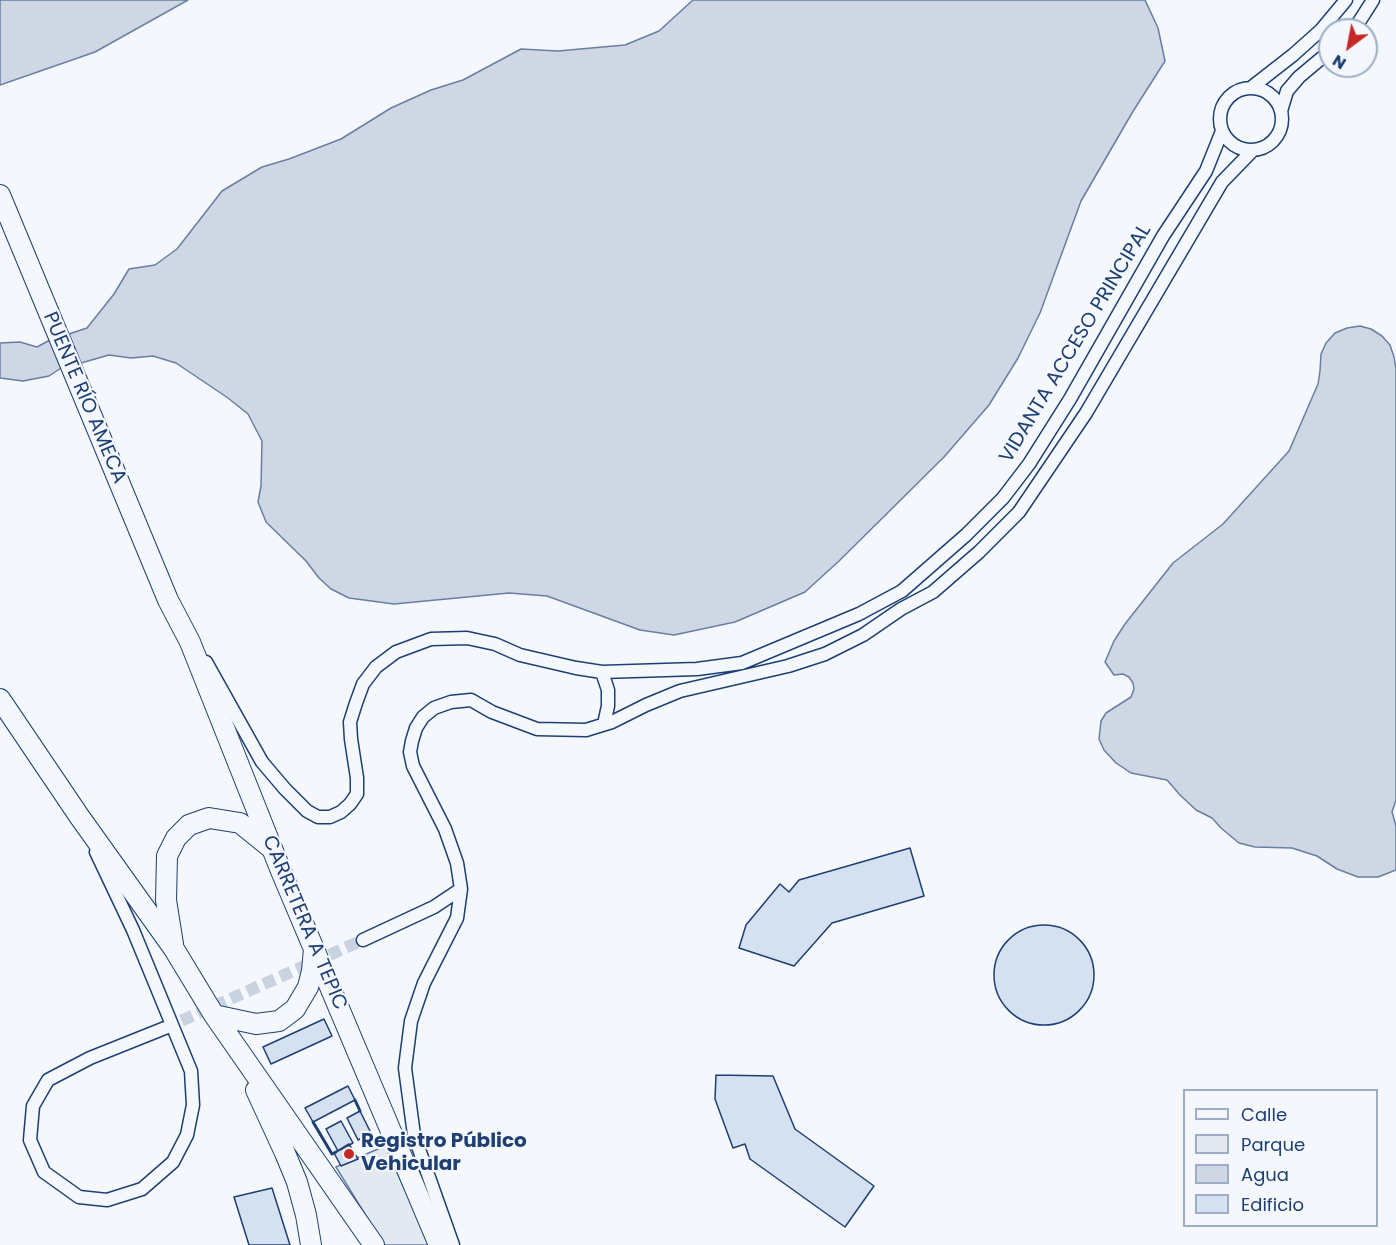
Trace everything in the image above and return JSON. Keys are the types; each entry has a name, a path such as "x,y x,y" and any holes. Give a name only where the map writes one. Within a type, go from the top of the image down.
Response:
{"highway":[{"name":"PUENTE RÍO AMECA","path":"0,195 168,600"},
{"name":"CARRETERA A TEPIC","path":"168,600 190,642 272,849 439,1245"},
{"path":"0,699 79,816 174,949 214,1015 374,1245"},
{"path":"174,949 166,900 167,856 176,838 189,825 209,818 240,823 272,849"},
{"path":"214,1015 256,1024 279,1021 295,1009 308,987 314,949"},
{"path":"228,1034 285,1152 297,1182 311,1245"}],"street":[{"name":"VIDANTA ACCESO PRINCIPAL","path":"190,642 208,666 262,762 307,811 318,817 330,817 341,812 357,794 351,722 363,684 376,668 396,652 431,639 467,638 495,644 520,655 602,672 697,669 742,663 860,614 902,591 966,535 1003,498 1029,464 1070,399 1163,236 1206,171 1222,131 1219,121 1220,110 1225,101 1232,93 1252,87 1293,55 1321,30 1346,0"},
{"path":"1362,18 1373,0"},
{"path":"1281,111 1287,91 1318,61"},
{"path":"1222,131 1227,140 1236,146 1253,150 1267,146 1275,139 1282,121 1281,111 1271,95 1252,87"},
{"path":"453,1245 414,1136 405,1068 411,1021 424,983 457,918 461,889 457,863 445,829 413,766 410,752 412,741 423,717 442,705 471,700 537,729 586,730 612,722 680,691 788,666 825,654 863,635 901,609 933,592 979,552 1019,512 1086,413 1222,182 1253,150"},
{"path":"602,672 608,690 608,706 603,724"},
{"path":"79,816 133,930 191,1071 194,1105 187,1135 173,1162 142,1189 107,1200 79,1197 44,1172 30,1140 33,1106 48,1080 90,1058 165,1028"},
{"path":"363,940 434,908 461,889"}],"green space":[{"path":"385,1146 430,1245 384,1245 336,1167"}],"water":[{"path":"0,0 188,0 95,52 0,85"},
{"path":"693,0 1145,0 1158,28 1165,61 1081,201 1040,313 1018,358 989,405 944,457 805,592 735,622 674,635 640,630 547,596 509,593 394,604 349,598 331,589 266,522 258,502 261,486 262,441 248,414 176,363 153,356 131,358 109,355 81,363 69,334 87,328 114,294 129,269 155,265 177,249 222,191 262,167 341,139 391,108 431,90 463,80 521,49 558,51 625,45 659,31"},
{"path":"1360,326 1371,329 1390,345 1396,369 1396,800 1392,812 1396,826 1396,870 1378,877 1358,877 1337,869 1317,856 1292,848 1255,847 1239,843 1212,818 1196,810 1167,780 1131,773 1116,763 1104,750 1099,739 1101,721 1106,713 1131,697 1134,689 1129,677 1123,674 1114,675 1105,662 1114,641 1173,563 1223,524 1289,451 1318,384 1321,354 1326,343 1335,333"},
{"path":"50,340 61,368 49,376 23,381 0,378 0,343 20,342 37,347"}],"building":[{"path":"910,848 924,896 832,923 794,966 739,948 746,925 780,884 789,892 799,880"},
{"path":"1044,925 1072,933 1086,947 1094,975 1086,1003 1072,1017 1044,1025 1016,1017 1002,1003 994,975 1002,947 1016,933"},
{"path":"324,1019 332,1036 271,1064 263,1047"},
{"path":"716,1075 773,1076 795,1129 874,1186 845,1227 750,1159 745,1144 733,1148 715,1099"},
{"path":"348,1086 355,1100 313,1122 305,1108"},
{"path":"360,1111 371,1133 358,1140 347,1118"},
{"path":"341,1121 353,1143 338,1151 326,1129"},
{"path":"349,1144 358,1159 341,1166 334,1153"},
{"path":"272,1188 290,1245 249,1245 234,1197"}],"tunnel":[{"path":"165,1028 363,940"}],"wall":[{"path":"355,1100 360,1111"},
{"path":"313,1122 332,1154 336,1152"}],"place":[{"name":"Registro Público Vehicular","path":"349,1154"}]}
